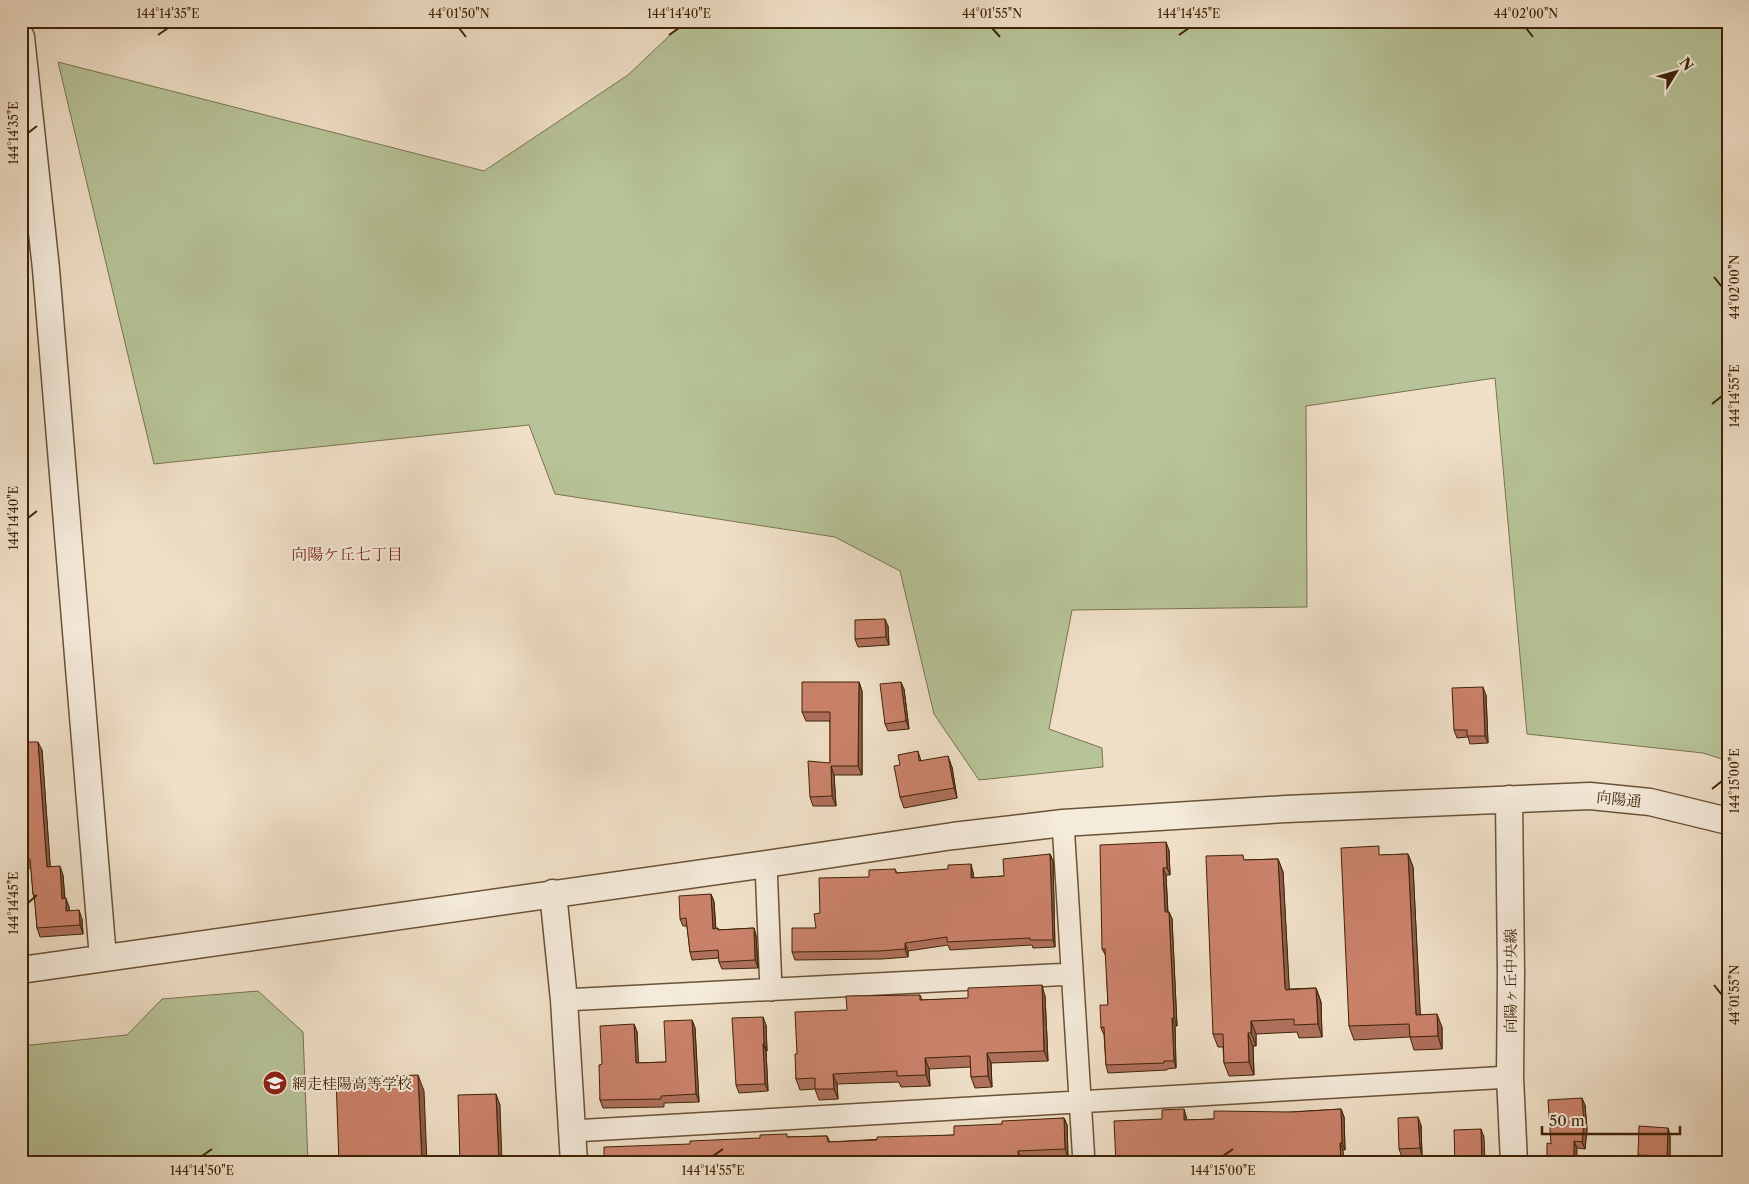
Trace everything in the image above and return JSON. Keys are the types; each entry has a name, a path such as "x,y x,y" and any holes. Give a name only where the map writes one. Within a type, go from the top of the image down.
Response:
{"street":[{"path":"21,37 46,269 103,958"},
{"name":"向陽通","path":"21,970 953,836 1063,823 1276,809 1590,796 1650,802 1728,821"},
{"name":"向陽ヶ丘中央線","path":"1509,799 1510,1077 1514,1163"},
{"path":"1063,823 1084,1163"},
{"path":"766,864 771,990"},
{"path":"553,893 564,1000 574,1163"},
{"path":"564,1000 1072,974"},
{"path":"573,1131 1510,1077"}],"green space":[{"path":"685,21 1728,21 1728,761 1703,753 1527,734 1495,378 1306,406 1307,607 1072,610 1049,729 1102,748 1103,767 979,780 934,714 900,571 835,537 555,494 529,425 154,464 58,62 484,171 628,75"},
{"path":"258,991 303,1032 308,1163 21,1163 21,1046 127,1035 162,999"}],"building":[{"path":"885,619 886,637 855,639 855,620"},
{"path":"22,673 24,693 21,693"},
{"path":"802,682 859,682 858,766 831,766 832,796 810,797 808,761 830,763 830,712 802,712"},
{"path":"901,682 906,721 885,724 880,684"},
{"path":"1483,687 1485,736 1467,736 1467,730 1454,730 1452,688"},
{"path":"21,695 25,742 38,742 47,867 60,866 62,899 66,898 66,911 79,910 80,925 37,928 30,859 21,859"},
{"path":"918,751 919,761 948,756 954,788 900,797 894,766 900,765 898,755"},
{"path":"1166,842 1167,868 1163,868 1165,912 1169,912 1174,1061 1106,1065 1104,1027 1101,1028 1100,1005 1108,1005 1105,949 1102,949 1100,845"},
{"path":"1379,846 1379,855 1408,854 1416,1015 1437,1014 1438,1036 1410,1037 1409,1024 1349,1026 1341,848"},
{"path":"1050,854 1053,940 1030,940 1030,938 947,942 947,937 905,943 905,949 792,952 792,928 816,928 814,914 820,913 819,878 869,877 869,870 895,869 896,873 948,869 948,865 971,864 971,878 1004,876 1003,859"},
{"path":"1243,855 1244,860 1278,859 1285,988 1286,990 1316,988 1318,1024 1294,1025 1294,1019 1251,1021 1251,1033 1248,1033 1249,1062 1224,1063 1223,1034 1213,1034 1206,856"},
{"path":"711,894 713,929 754,928 755,960 719,962 718,950 690,952 686,918 680,919 679,896"},
{"path":"1042,985 1044,1051 987,1053 988,1076 971,1077 970,1056 925,1058 926,1075 897,1076 897,1071 833,1074 834,1089 815,1089 815,1078 796,1079 795,1012 847,1010 846,996 920,995 920,1000 968,998 968,988"},
{"path":"763,1017 765,1084 736,1085 732,1018"},
{"path":"692,1020 696,1094 661,1096 661,1099 600,1100 599,1065 602,1064 600,1026 634,1024 636,1063 666,1062 664,1021"},
{"path":"418,1075 422,1163 339,1163 336,1078"},
{"path":"496,1094 499,1163 460,1163 458,1095"},
{"path":"1582,1098 1584,1122 1582,1142 1574,1141 1574,1163 1547,1163 1547,1143 1551,1144 1548,1100"},
{"path":"1184,1109 1184,1120 1214,1119 1214,1111 1292,1112 1341,1109 1341,1163 1116,1163 1114,1121 1162,1119 1162,1110"},
{"path":"1418,1117 1420,1148 1399,1149 1398,1118"},
{"path":"1064,1118 1065,1149 1018,1151 1019,1163 604,1163 604,1147 690,1144 690,1141 760,1138 760,1135 787,1134 787,1137 827,1136 828,1142 877,1140 877,1137 954,1135 954,1126 1002,1124 1002,1121"},
{"path":"1639,1126 1668,1128 1667,1156 1638,1155"},
{"path":"1481,1129 1482,1162 1455,1163 1454,1130"}],"place":[{"name":"網走桂陽高等学校","path":"275,1083"}],"district":[{"name":"向陽ケ丘七丁目","path":"347,554"}]}
